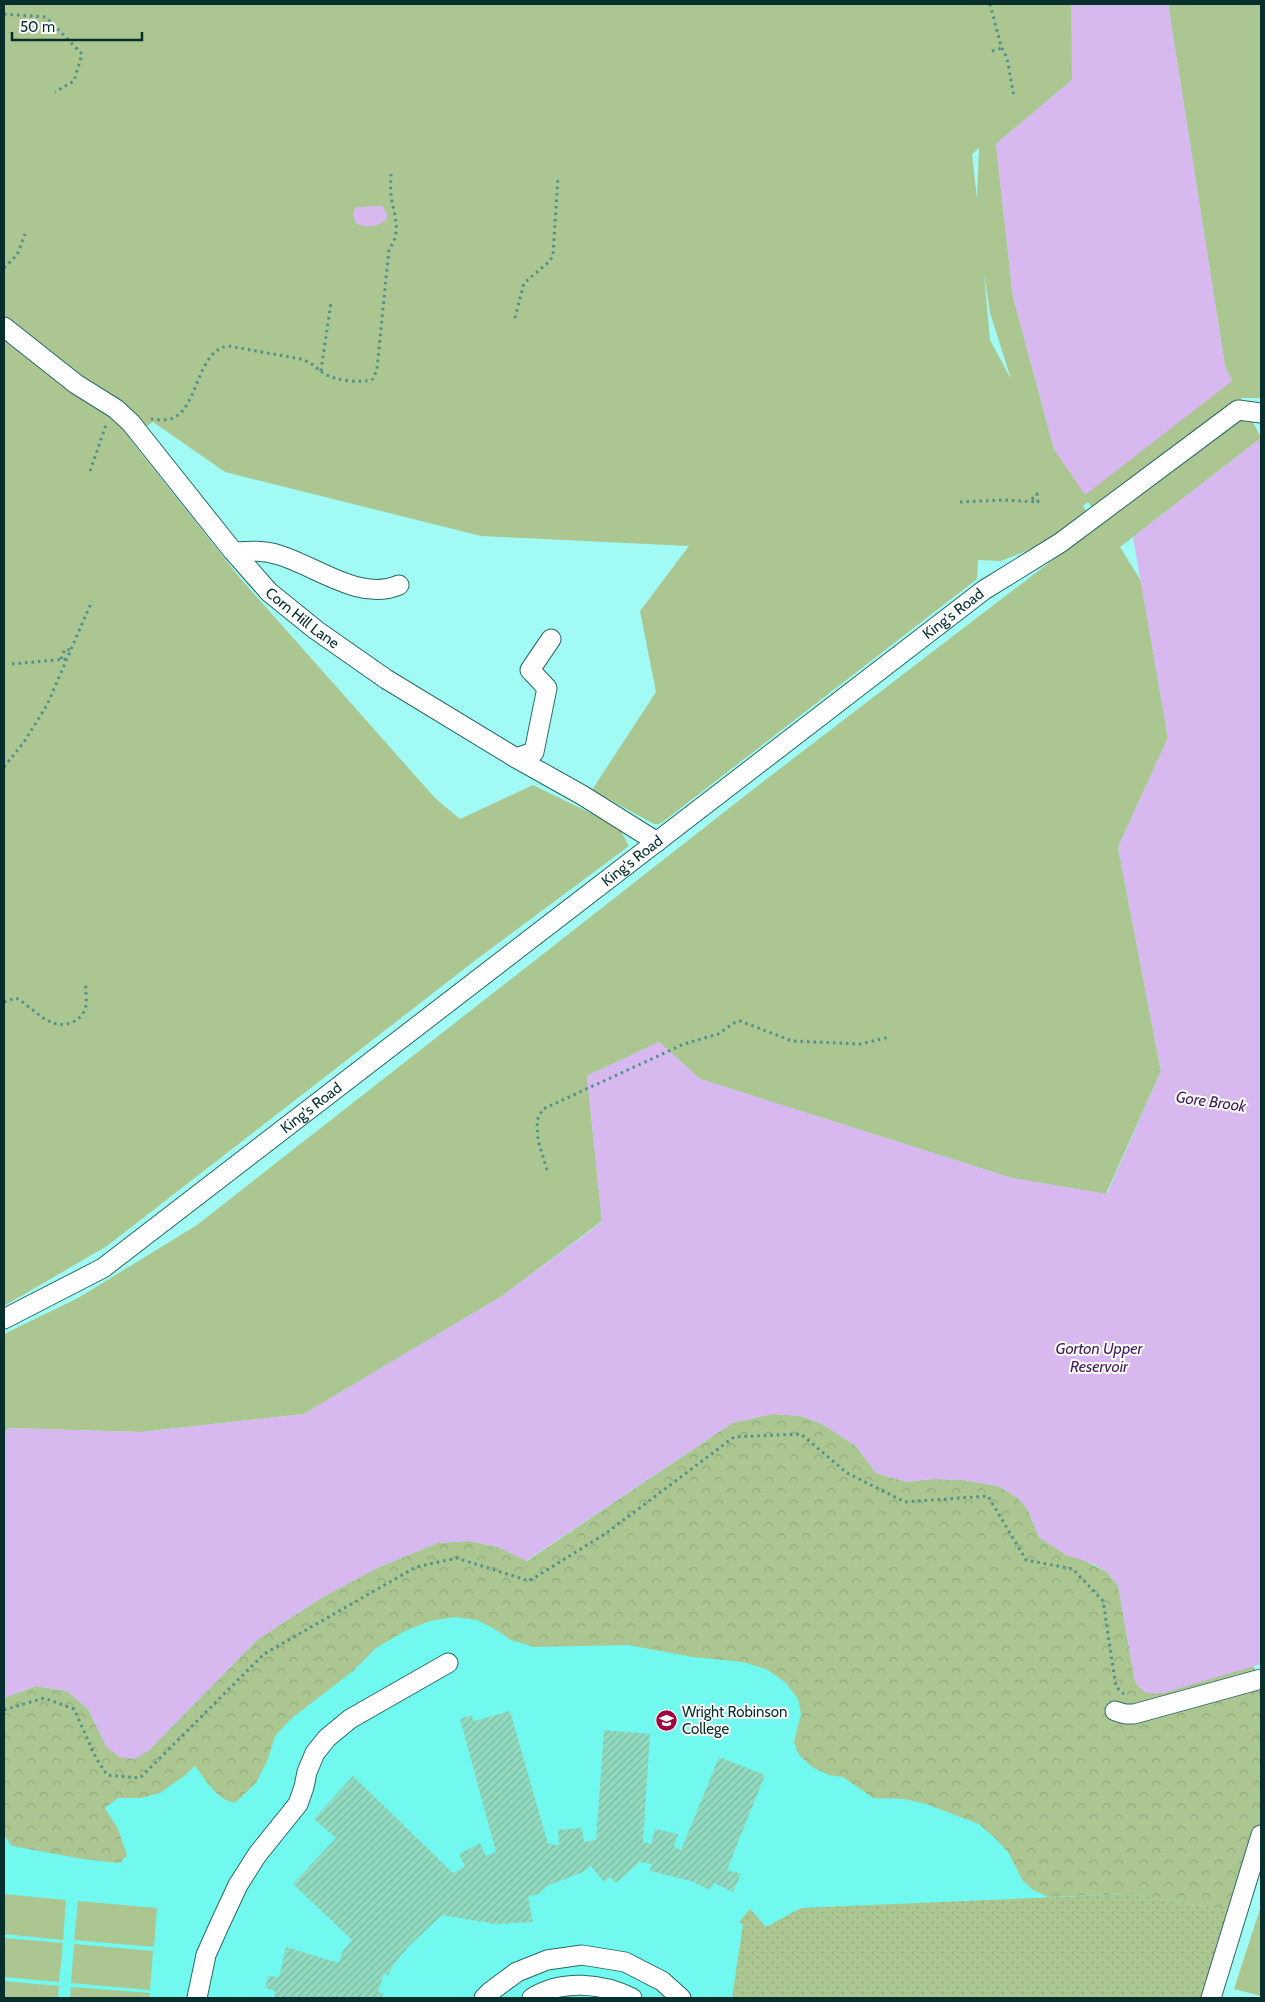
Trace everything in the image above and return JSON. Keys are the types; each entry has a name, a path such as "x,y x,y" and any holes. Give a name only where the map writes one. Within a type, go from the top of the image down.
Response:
{"street":[{"name":"Corn Hill Lane","path":"4,327 76,384 120,412 269,592 316,630 386,679 516,758 582,795 657,842"},
{"name":"King's Road","path":"4,1319 103,1268 984,590 1060,543 1238,410 1261,413"},
{"path":"234,552 258,550 280,555 333,578 374,590 389,589 399,585"},
{"path":"516,758 534,752 547,688 530,670 551,639"},
{"path":"197,1998 206,1956 238,1885 257,1855 298,1804 307,1772 315,1753 327,1738 350,1719 448,1663"},
{"path":"1115,1710 1125,1714 1145,1711 1261,1679"},
{"path":"1211,1998 1261,1835"},
{"path":"484,1998 517,1972 547,1960 582,1955 625,1962 662,1981 681,1998"},
{"path":"532,1998 551,1990 578,1985 599,1986 632,1998"}],"path":[{"path":"990,4 1002,48 1007,58 1014,97"},
{"path":"4,8 6,14 46,18 82,54 74,81 55,92"},
{"path":"992,51 1002,48"},
{"path":"90,471 105,425 120,412 136,419 173,418 187,404 208,361 222,347 228,346 301,359 310,362 321,371 333,377 364,382 373,379 376,375 389,249 395,239 398,226 390,192 391,174"},
{"path":"515,318 524,283 550,261 553,255 558,177"},
{"path":"4,268 17,255 25,234"},
{"path":"321,371 331,302"},
{"path":"960,502 987,500 1030,501"},
{"path":"4,767 24,742 46,705 92,601"},
{"path":"61,659 65,649 70,650"},
{"path":"12,664 66,659"},
{"path":"4,1002 16,998 26,1003 44,1019 54,1024 64,1025 80,1017 86,1007 86,982"},
{"path":"548,1170 538,1140 537,1120 543,1109 684,1044 718,1034 734,1023 740,1021 792,1041 862,1044 889,1037"},
{"path":"4,1710 44,1698 74,1709 96,1758 107,1775 140,1778 264,1654 416,1567 456,1558 529,1580 605,1534 734,1437 801,1434 847,1473 904,1502 988,1496 1026,1560 1073,1569 1103,1601 1116,1687 1145,1711"}],"shaded area":[{"name":"Wright Robinson College","path":"523,1590 1261,1822 1204,1998 4,1998 4,1727 279,1668"}],"green space":[{"path":"4,4 1074,4 1072,5 1072,80 996,144 1013,297 1054,449 1232,381 1225,367 1168,4 1261,4 1261,398 1241,398 1261,438 1120,547 1141,581 1168,738 1118,847 1161,1071 1106,1194 1012,1178 700,1079 659,1042 587,1076 602,1221 502,1296 304,1414 141,1432 9,1428 4,1433 4,1334 78,1298 197,1225 760,784 1102,522 1088,502 1083,506 1089,515 1039,546 1001,561 978,560 977,579 664,821 654,824 592,790 656,692 640,611 689,546 481,536 225,472 153,422 129,438 240,578 435,798 460,819 533,785 619,827 629,846 477,959 107,1246 4,1306","holes":["979,148 977,198 977,199 972,154","984,274 990,313 1011,379 990,340"]},
{"path":"772,1414 801,1416 822,1424 856,1446 876,1473 907,1482 932,1479 963,1480 998,1486 1017,1497 1028,1510 1039,1537 1107,1572 1118,1585 1135,1681 1163,1693 1253,1665 1261,1682 1261,1822 1233,1911 1129,1894 1048,1897 1033,1890 1023,1881 1008,1852 979,1824 926,1804 904,1799 873,1798 843,1777 829,1775 812,1767 799,1755 794,1742 801,1714 798,1699 786,1683 766,1669 743,1662 693,1657 628,1645 534,1647 511,1640 477,1620 455,1617 430,1621 405,1631 376,1648 353,1671 292,1718 275,1736 268,1759 256,1783 235,1803 222,1798 216,1793 195,1766 160,1793 141,1798 118,1798 105,1808 118,1829 127,1855 120,1863 83,1859 12,1846 4,1835 4,1698 36,1686 67,1691 88,1709 106,1746 134,1759 148,1751 258,1639 321,1598 379,1567 437,1543 469,1541 498,1547 527,1561 732,1423"},
{"path":"4,1894 66,1900 63,1940 4,1934"},
{"path":"1129,1894 1233,1911 1204,1998 732,1998 743,1924 739,1922 750,1909 766,1927 801,1908"},
{"path":"78,1901 157,1908 154,1947 74,1940"},
{"path":"1261,1906 1261,1996 1234,1989"},
{"path":"4,1938 63,1943 59,1982 4,1977"},
{"path":"74,1944 153,1951 150,1990 71,1983"},
{"path":"4,1981 59,1986 58,1998 4,1998"},
{"path":"71,1987 150,1993 149,1998 70,1998"}],"water":[{"path":"1071,4 1168,4 1225,366 1232,381 1085,495 1054,449 1013,297 996,144 1072,80"},
{"path":"383,206 387,215 387,219 384,222 376,225 362,226 355,222 353,212 356,207"},
{"name":"Gorton Upper Reservoir","path":"1261,438 1261,1664 1163,1693 1154,1694 1146,1692 1135,1681 1118,1585 1107,1572 1094,1564 1066,1555 1039,1537 1028,1510 1017,1497 998,1486 963,1480 932,1479 907,1482 876,1473 856,1446 822,1424 801,1416 772,1414 732,1423 526,1561 498,1547 469,1541 437,1543 379,1567 321,1598 258,1639 148,1751 134,1759 119,1757 106,1746 88,1709 67,1691 36,1686 4,1698 4,1433 9,1428 141,1432 304,1414 502,1296 602,1222 587,1076 659,1042 700,1079 1012,1178 1107,1194 1161,1071 1118,847 1168,738 1133,537"}],"building":[{"path":"510,1711 548,1844 559,1845 558,1830 582,1828 584,1842 596,1840 604,1730 650,1734 643,1842 651,1844 655,1829 678,1834 674,1847 681,1850 719,1757 765,1775 727,1870 741,1874 733,1892 714,1883 710,1890 691,1881 650,1871 652,1864 640,1862 616,1883 610,1877 604,1882 591,1866 583,1872 547,1886 539,1894 528,1897 533,1922 495,1924 442,1915 409,1946 394,1964 388,1975 384,1974 378,1992 383,1993 382,1998 274,1998 275,1991 265,1988 268,1976 279,1977 286,1947 339,1963 342,1952 352,1940 293,1884 336,1838 314,1819 353,1776 453,1873 465,1867 459,1854 480,1843 486,1856 496,1852 460,1719 471,1715 474,1721"}],"place":[{"name":"Wright Robinson College","path":"666,1721"}],"water label":[{"name":"Gore Brook","path":"1211,1101"}]}
